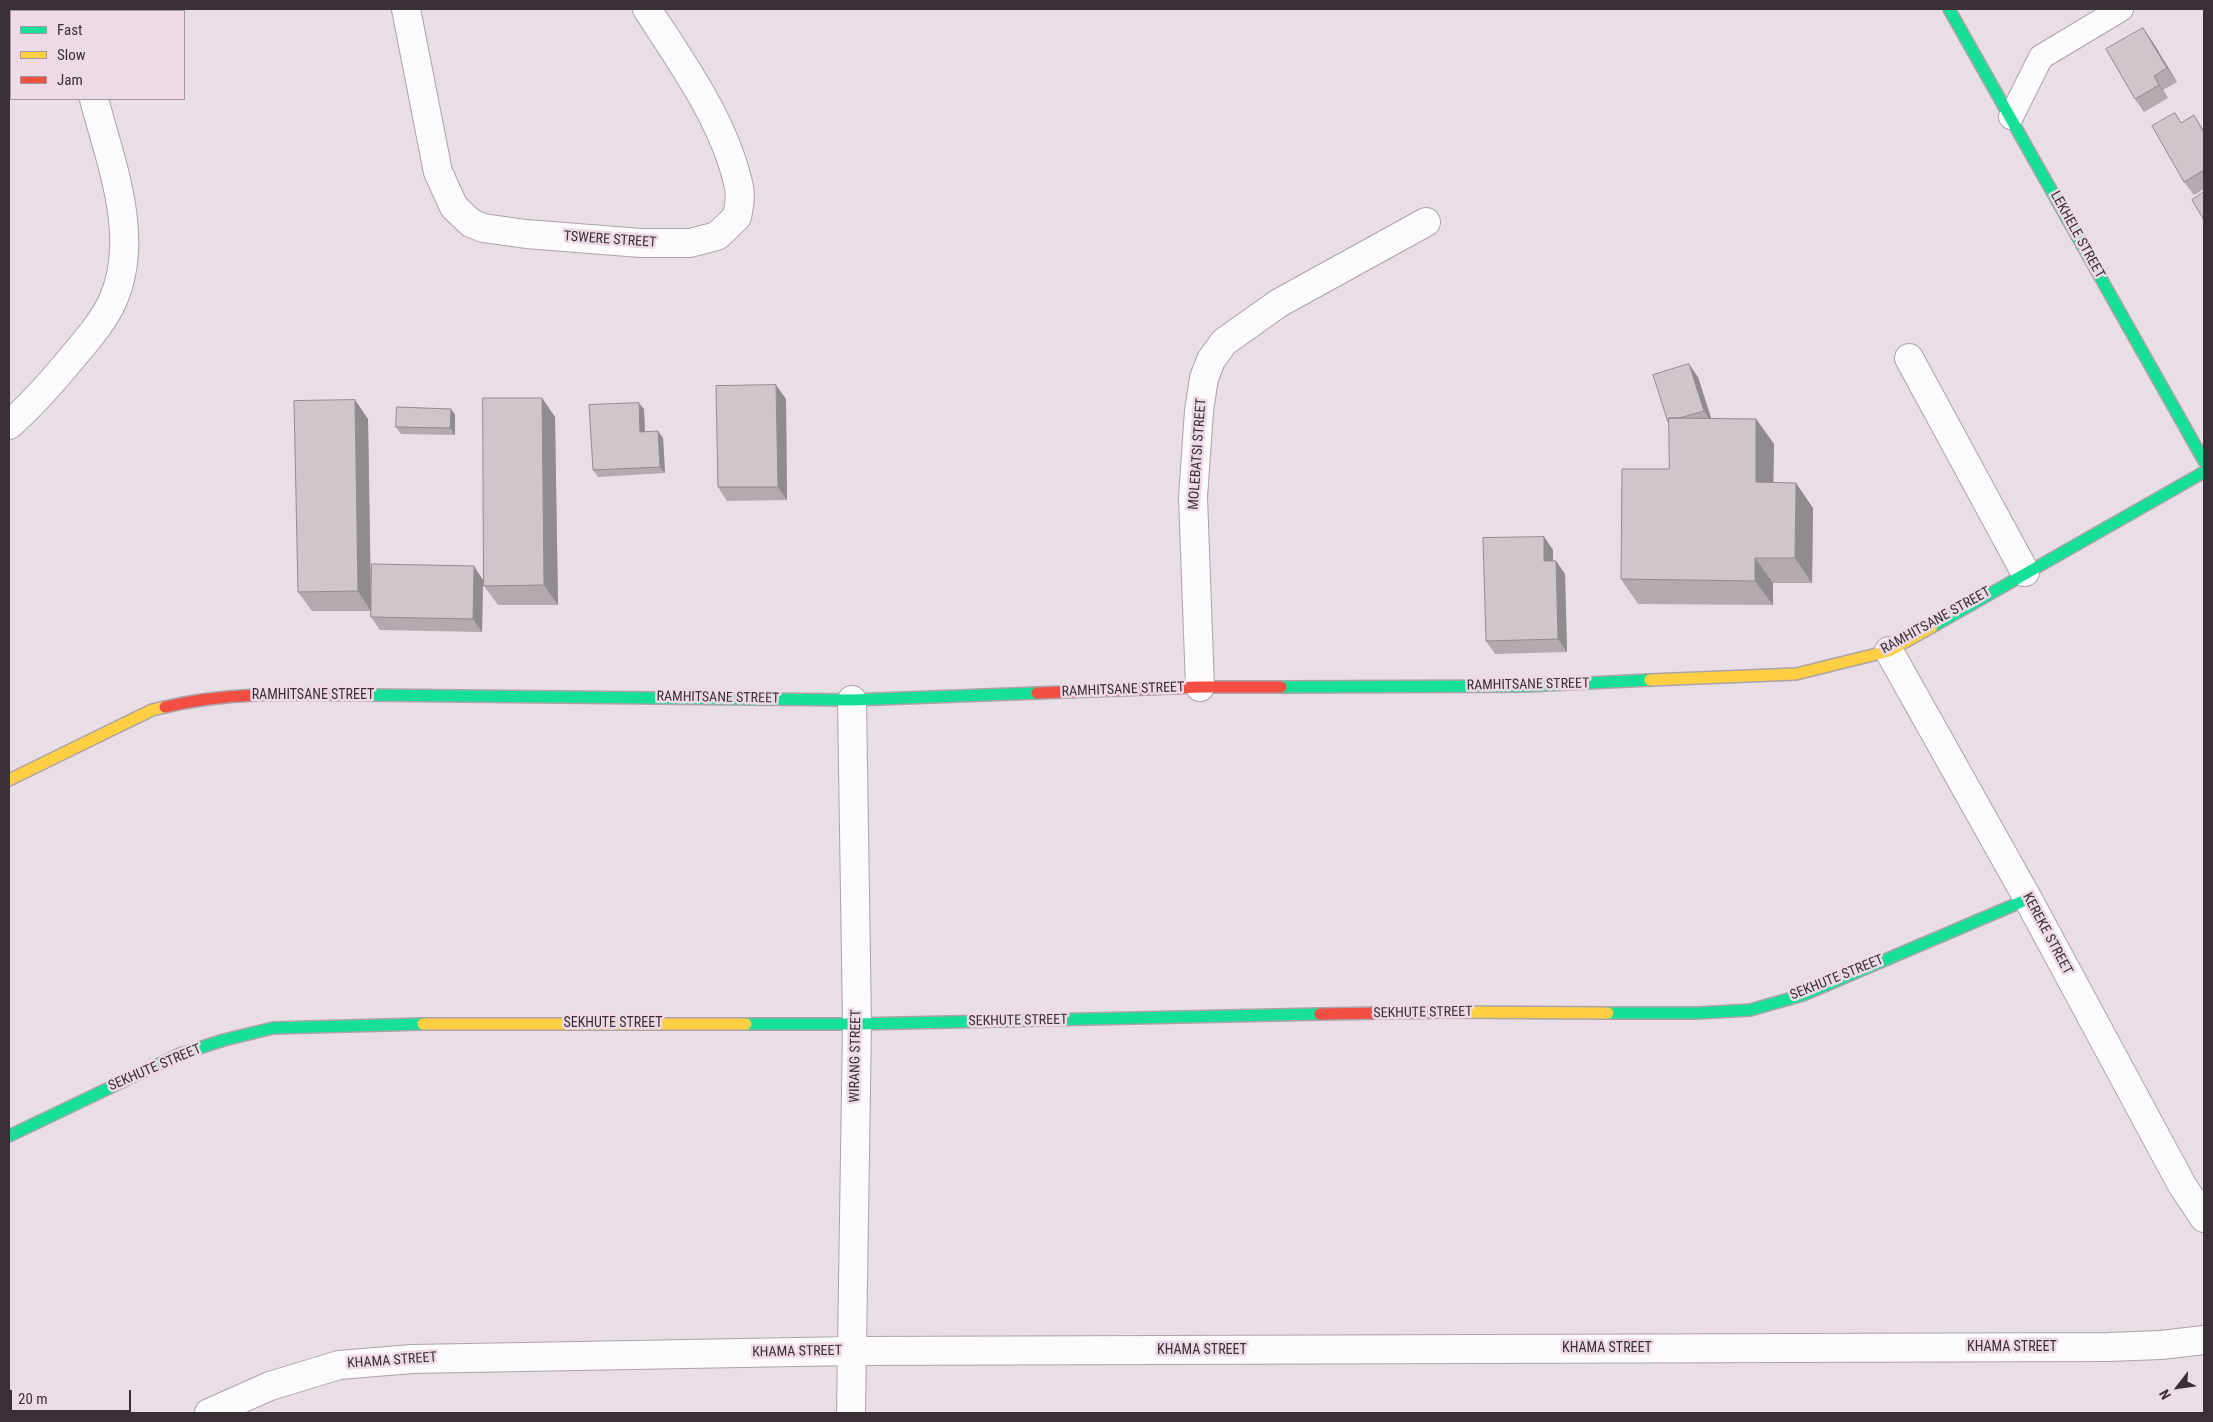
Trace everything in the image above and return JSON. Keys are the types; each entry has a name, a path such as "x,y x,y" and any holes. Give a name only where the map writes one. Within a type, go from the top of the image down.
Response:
{"street":[{"name":"TSWERE STREET","path":"406,9 438,172 454,207 463,218 483,228 526,234 641,243 703,242 717,236 737,217 739,187 712,116 692,79 647,9"},
{"name":"LEKHELE STREET","path":"1949,9 2204,461"},
{"path":"9,425 47,387 92,334 113,300 122,272 124,239 121,202 94,100"},
{"name":"MOLEBATSI STREET","path":"1200,687 1194,497 1199,411 1204,378 1211,360 1224,342 1279,302 1426,222"},
{"path":"1909,358 2025,572"},
{"name":"RAMHITSANE STREET","path":"9,780 152,710 194,700 229,696 275,694 852,700 1200,687 1526,686 1796,674 1888,651 2204,472"},
{"name":"KEREKE STREET","path":"1888,651 2028,899 2182,1185 2204,1218"},
{"name":"WIRANG STREET","path":"851,1413 857,1024 852,700"},
{"name":"SEKHUTE STREET","path":"9,1136 180,1054 224,1040 273,1028 446,1023 857,1024 1415,1012 1698,1013 1750,1010 1803,995 2028,899"},
{"name":"KHAMA STREET","path":"209,1413 270,1386 306,1374 339,1365 374,1361 490,1357 852,1351 2098,1347 2161,1345 2204,1340"}],"lane":[{"path":"2010,117 2041,57 2121,9"}],"building":[{"path":"2143,28 2167,68 2154,76 2159,85 2135,99 2106,49"},
{"path":"2175,113 2181,123 2194,115 2204,133 2204,170 2184,182 2152,126"},
{"path":"2204,192 2204,220 2192,200"},
{"path":"1689,364 1704,411 1679,418 1669,418 1668,422 1653,375"},
{"path":"776,385 778,487 718,487 716,386"},
{"path":"483,398 542,398 544,585 484,586"},
{"path":"355,400 358,591 298,592 294,401"},
{"path":"639,403 640,432 658,431 660,467 593,470 589,405"},
{"path":"397,407 451,409 450,428 396,427"},
{"path":"1669,418 1756,419 1756,482 1796,483 1795,558 1755,558 1755,581 1621,579 1622,469 1669,469"},
{"path":"1544,537 1544,561 1556,561 1558,639 1486,641 1483,538"},
{"path":"372,564 474,566 473,619 371,617"}],"traffic: fast":[{"path":"1949,9 2204,461"},
{"path":"1932,627 2204,472"},
{"path":"1281,687 1526,686 1650,680"},
{"path":"366,695 852,700 1037,693"},
{"path":"1608,1013 1698,1013 1750,1010 1803,995 2028,899"},
{"path":"746,1024 857,1024 1320,1014"},
{"path":"9,1136 180,1054 224,1040 273,1028 423,1024"}],"traffic: slow":[{"path":"1650,680 1796,674 1889,651 1932,627"},
{"path":"9,780 152,710 165,707"},
{"path":"1446,1012 1608,1013"},
{"path":"423,1024 746,1024"}],"traffic: jam":[{"path":"1037,693 1200,687 1281,687"},
{"path":"165,707 215,698 240,696 290,694 366,695"},
{"path":"1320,1014 1446,1012"}]}
